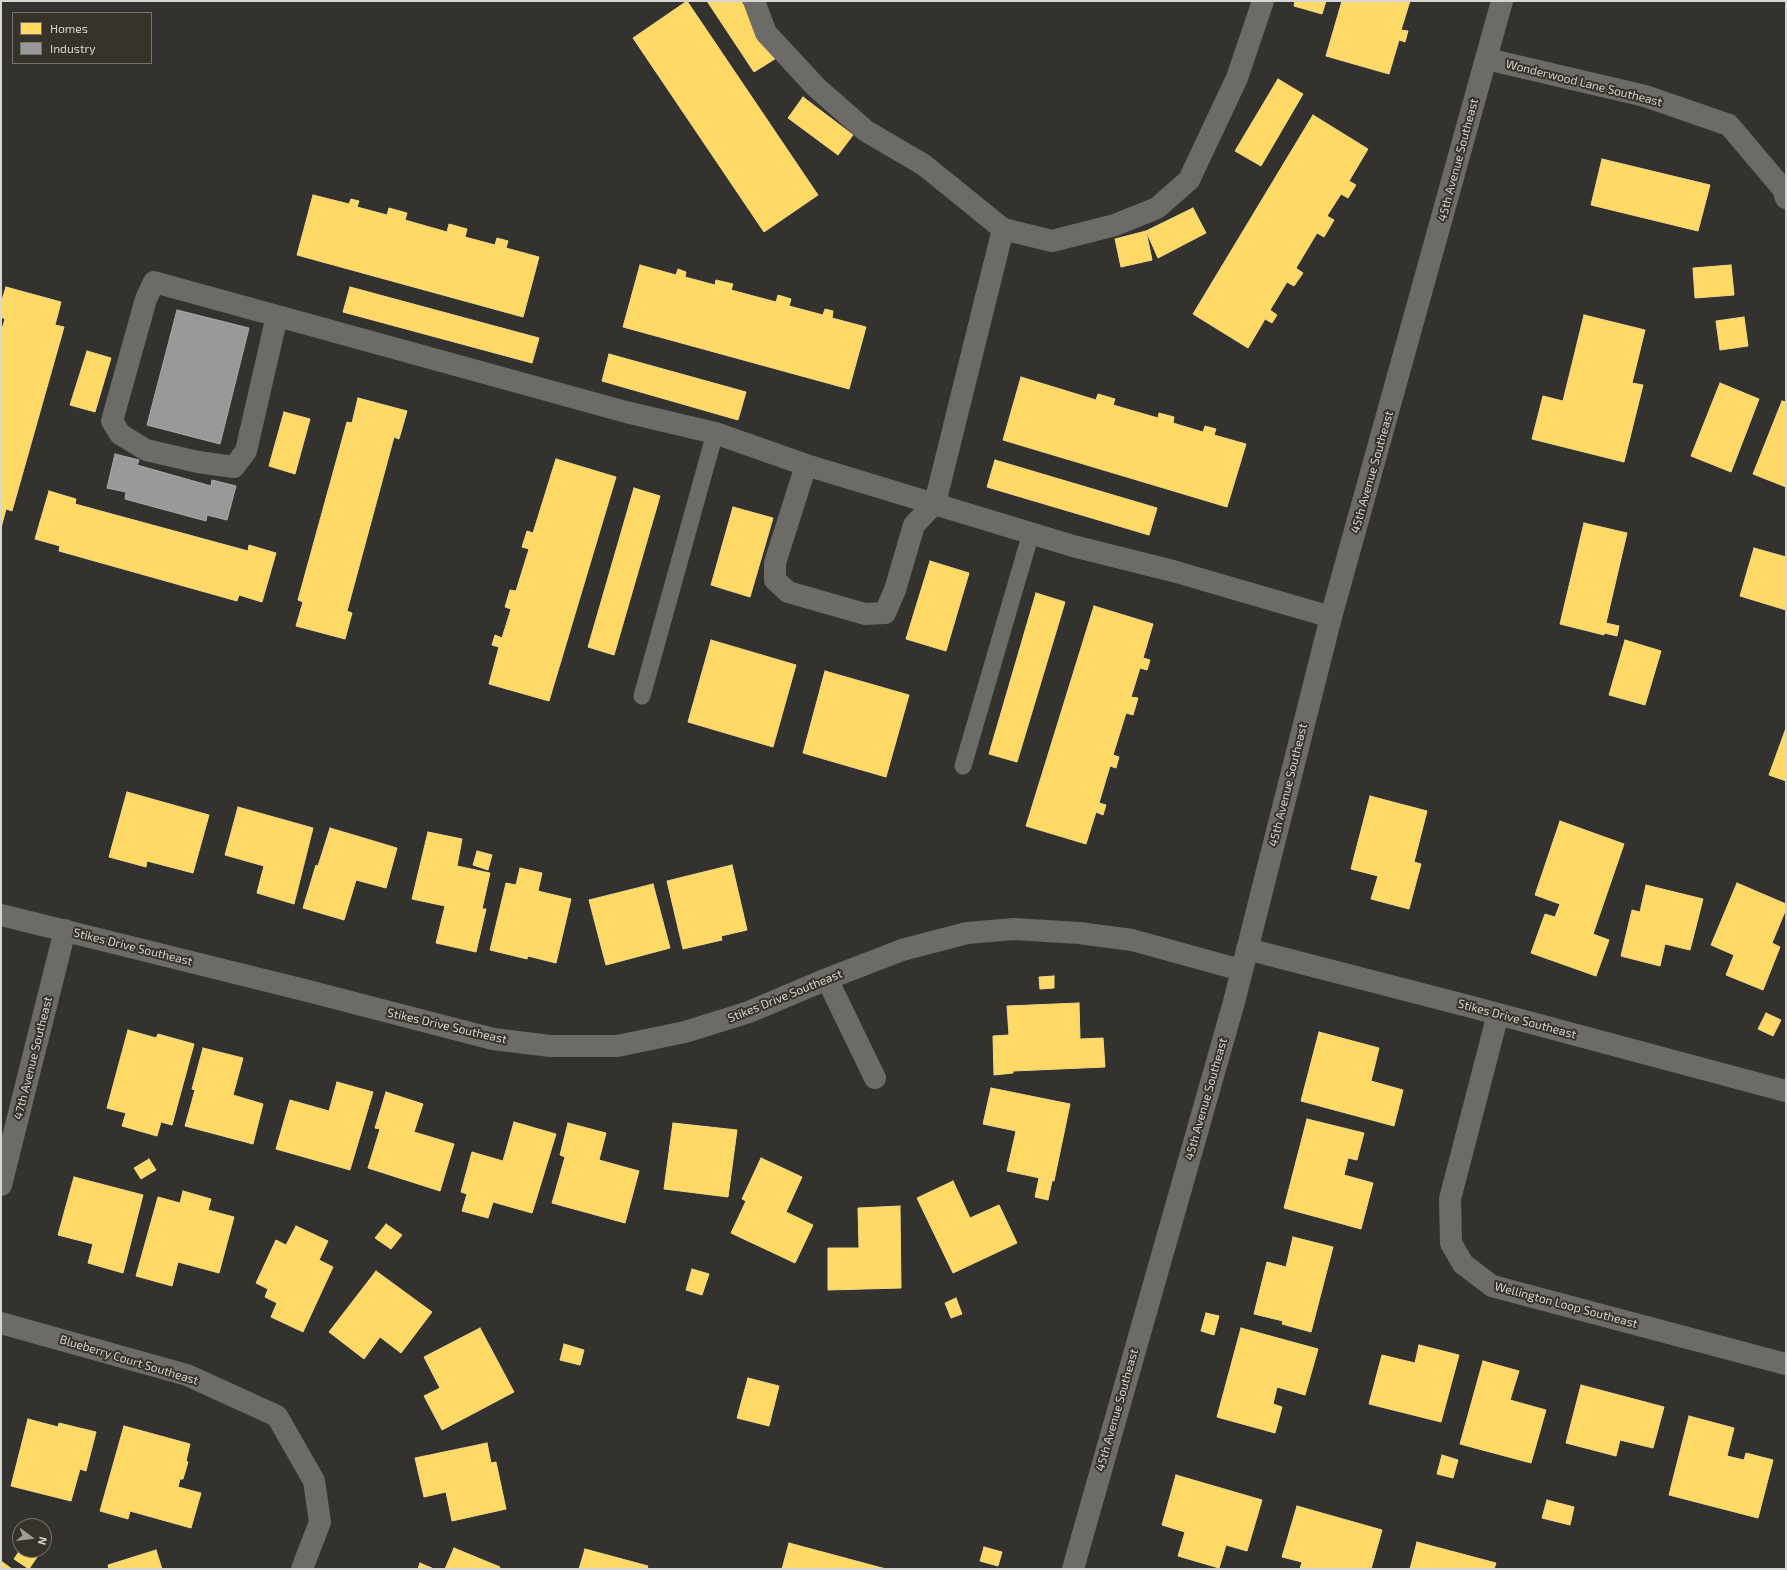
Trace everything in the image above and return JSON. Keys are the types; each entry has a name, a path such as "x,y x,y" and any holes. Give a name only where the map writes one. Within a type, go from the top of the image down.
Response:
{"street":[{"path":"754,1 766,33 816,87 866,130 924,166 1003,229 1052,241 1115,225 1157,208 1189,180 1238,78 1263,1"},
{"name":"45th Avenue Southeast","path":"1072,1569 1234,1002 1331,617 1502,1"},
{"name":"Wonderwood Lane Southeast","path":"1486,59 1645,96 1729,125 1783,189 1786,198"},
{"path":"806,465 775,564 775,580 788,592 865,614 885,613 895,590 914,525 935,503 1003,229"},
{"path":"277,316 246,451 234,467 198,462 146,450 120,434 112,422 146,299 154,282 626,412 715,433 806,465 1031,532 1073,546 1173,571 1331,617"},
{"name":"Stikes Drive Southeast","path":"1,915 493,1039 550,1046 617,1046 685,1032 750,1012 827,979 902,950 967,933 1014,928 1079,933 1132,940 1241,970"},
{"name":"47th Avenue Southeast","path":"1,1185 65,930"},
{"name":"Stikes Drive Southeast","path":"1247,949 1786,1091"},
{"path":"827,979 875,1078"},
{"name":"Wellington Loop Southeast","path":"1498,1014 1450,1199 1451,1243 1463,1264 1492,1286 1786,1364"},
{"name":"Blueberry Court Southeast","path":"1,1323 187,1375 277,1416 314,1481 320,1522 302,1569"}],"lane":[{"path":"642,696 715,433"},
{"path":"963,766 1031,532"}],"building: Homes":[{"path":"687,1 818,195 764,232 633,38"},
{"path":"707,1 741,1 778,57 754,72"},
{"path":"1295,1 1326,1 1322,14 1294,6"},
{"path":"1342,1 1410,1 1401,30 1408,31 1405,42 1399,40 1389,74 1326,56"},
{"path":"1278,79 1303,94 1261,166 1235,151"},
{"path":"803,97 853,135 838,155 788,118"},
{"path":"1313,115 1368,149 1349,181 1356,185 1348,198 1341,194 1327,216 1334,220 1324,237 1317,233 1296,268 1303,273 1294,286 1287,282 1270,310 1277,315 1272,323 1265,319 1248,348 1193,314"},
{"path":"1602,159 1710,185 1698,231 1591,205"},
{"path":"313,195 349,204 351,199 359,201 357,207 387,215 389,208 407,213 405,220 447,232 449,224 467,229 465,237 495,245 497,238 508,241 506,248 539,257 523,317 297,255"},
{"path":"1193,208 1206,233 1158,258 1146,231"},
{"path":"1146,231 1152,260 1121,267 1115,239"},
{"path":"640,265 676,275 678,269 686,272 685,277 715,285 716,280 733,284 731,290 776,302 778,295 791,299 789,306 823,315 825,309 833,311 832,318 866,327 849,389 623,327"},
{"path":"1731,265 1734,295 1695,298 1693,268"},
{"path":"6,287 61,302 55,325 64,327 12,511 6,509 1,528 1,332 5,319 1,317 1,303"},
{"path":"350,287 539,338 532,363 343,312"},
{"path":"1584,315 1645,330 1632,383 1643,385 1624,462 1532,439 1543,396 1563,401"},
{"path":"1744,317 1748,346 1720,350 1716,321"},
{"path":"87,351 111,358 95,412 70,405"},
{"path":"609,354 746,392 738,420 602,381"},
{"path":"1021,377 1096,400 1098,394 1115,399 1113,405 1158,418 1159,413 1174,417 1173,423 1203,432 1205,426 1216,429 1214,435 1246,444 1227,507 1003,440"},
{"path":"1720,383 1759,399 1731,472 1691,456"},
{"path":"358,398 407,411 399,439 394,437 347,611 352,613 345,639 296,626 303,602 298,600 347,422 352,423"},
{"path":"1782,401 1786,402 1786,487 1753,474"},
{"path":"284,412 310,419 295,474 269,466"},
{"path":"556,459 616,477 549,701 489,684 499,647 492,645 495,635 502,638 511,609 505,607 510,590 516,591 529,549 522,547 527,531 533,533"},
{"path":"995,460 1157,508 1149,535 987,487"},
{"path":"634,488 660,496 614,655 588,647"},
{"path":"49,491 76,499 75,504 248,551 249,545 276,553 262,602 239,595 237,601 59,551 60,546 35,539"},
{"path":"733,507 773,518 750,597 711,585"},
{"path":"1584,523 1627,533 1606,623 1619,626 1617,636 1604,633 1604,635 1560,624"},
{"path":"1754,548 1786,557 1786,610 1740,596"},
{"path":"930,561 969,573 946,651 906,639"},
{"path":"1036,593 1065,602 1017,762 989,754"},
{"path":"1094,606 1153,624 1143,658 1150,660 1147,670 1140,668 1131,697 1138,698 1133,715 1126,713 1113,755 1119,757 1116,768 1110,766 1099,803 1106,805 1103,815 1096,812 1086,844 1026,826"},
{"path":"711,640 796,665 773,747 688,722"},
{"path":"1625,640 1661,651 1645,705 1609,695"},
{"path":"825,671 909,695 886,777 803,753"},
{"path":"1786,728 1786,781 1769,775"},
{"path":"127,792 209,815 193,873 147,861 146,867 109,857"},
{"path":"1370,796 1427,811 1414,862 1421,864 1409,909 1371,899 1378,876 1351,869"},
{"path":"238,807 313,828 294,904 257,893 264,866 225,855"},
{"path":"1560,821 1624,844 1593,934 1609,940 1596,976 1531,953 1545,914 1555,917 1560,904 1535,895"},
{"path":"330,828 397,848 386,888 356,880 344,920 303,908 316,865 318,866"},
{"path":"428,832 462,839 457,866 490,873 482,909 486,909 476,952 436,943 445,906 412,899"},
{"path":"477,851 492,855 488,870 473,865"},
{"path":"732,865 747,930 721,936 722,940 683,949 667,881"},
{"path":"520,868 542,873 538,891 571,899 556,963 528,956 527,959 490,950 506,883 516,885"},
{"path":"1737,883 1786,904 1786,909 1772,943 1780,947 1763,990 1726,975 1734,955 1711,945"},
{"path":"653,884 670,948 606,965 589,900"},
{"path":"1646,885 1703,899 1690,950 1665,944 1660,966 1621,956 1632,910 1640,912"},
{"path":"1054,976 1054,988 1040,989 1039,977"},
{"path":"1079,1003 1080,1039 1103,1038 1105,1067 1013,1071 1013,1073 994,1075 993,1036 1009,1035 1007,1006"},
{"path":"1766,1013 1781,1020 1773,1036 1758,1029"},
{"path":"128,1030 156,1038 158,1034 194,1044 172,1125 161,1122 157,1136 122,1126 126,1113 107,1108"},
{"path":"1319,1032 1379,1048 1371,1081 1403,1090 1394,1126 1301,1101"},
{"path":"203,1048 243,1058 233,1095 263,1104 253,1144 185,1126 195,1090 192,1089"},
{"path":"337,1082 373,1092 350,1170 276,1149 290,1100 329,1111"},
{"path":"991,1088 1070,1104 1054,1181 1007,1171 1016,1131 983,1124"},
{"path":"386,1092 423,1104 414,1132 454,1144 440,1191 368,1168 380,1129 375,1128"},
{"path":"1307,1119 1364,1133 1357,1160 1348,1158 1344,1175 1373,1183 1361,1229 1284,1208"},
{"path":"514,1122 556,1134 532,1213 493,1202 488,1218 462,1211 467,1194 461,1192 472,1152 503,1161"},
{"path":"568,1123 606,1133 599,1160 639,1171 625,1223 552,1203 565,1157 560,1155"},
{"path":"673,1123 737,1130 728,1197 664,1189"},
{"path":"761,1158 802,1177 786,1212 813,1225 795,1263 731,1233 746,1201 742,1199"},
{"path":"149,1159 156,1170 141,1179 134,1168"},
{"path":"74,1177 143,1195 123,1273 88,1263 93,1244 58,1235"},
{"path":"1039,1178 1052,1181 1048,1200 1035,1197"},
{"path":"953,1181 970,1218 999,1205 1017,1243 953,1273 917,1198"},
{"path":"183,1191 211,1199 208,1210 234,1217 219,1273 178,1262 172,1286 136,1276 158,1197 180,1203"},
{"path":"900,1206 901,1288 828,1290 828,1248 859,1248 858,1208"},
{"path":"386,1224 402,1235 391,1249 375,1238"},
{"path":"296,1226 328,1241 319,1260 333,1267 303,1332 271,1317 277,1303 265,1297 268,1289 256,1283 276,1240 286,1245"},
{"path":"1293,1237 1333,1247 1311,1332 1282,1324 1283,1321 1254,1314 1267,1262 1286,1267"},
{"path":"692,1269 709,1274 702,1295 686,1290"},
{"path":"376,1271 432,1312 401,1353 380,1337 364,1359 329,1332"},
{"path":"956,1298 962,1314 951,1318 945,1303"},
{"path":"1206,1313 1219,1316 1214,1335 1201,1331"},
{"path":"480,1328 514,1392 442,1430 424,1396 440,1388 424,1357"},
{"path":"1241,1328 1318,1349 1305,1395 1277,1387 1273,1404 1282,1407 1275,1433 1217,1417"},
{"path":"564,1344 584,1350 580,1365 560,1360"},
{"path":"1419,1345 1459,1355 1441,1422 1369,1404 1382,1355 1415,1363"},
{"path":"1483,1361 1519,1371 1510,1400 1546,1410 1531,1463 1460,1444"},
{"path":"748,1378 779,1386 769,1426 737,1418"},
{"path":"1581,1385 1664,1407 1653,1448 1620,1440 1616,1456 1566,1443"},
{"path":"1689,1416 1734,1428 1727,1456 1744,1460 1746,1453 1773,1460 1758,1518 1669,1495"},
{"path":"28,1419 58,1427 59,1423 96,1432 86,1471 80,1469 71,1501 11,1486"},
{"path":"124,1426 190,1444 186,1461 188,1462 183,1479 180,1479 178,1487 201,1493 191,1528 130,1511 128,1519 100,1511"},
{"path":"487,1443 491,1463 496,1462 506,1509 452,1521 446,1492 424,1497 415,1458"},
{"path":"1442,1455 1458,1460 1453,1478 1437,1474"},
{"path":"1176,1475 1262,1500 1247,1551 1226,1545 1219,1568 1178,1556 1185,1532 1162,1525"},
{"path":"1547,1500 1574,1507 1570,1525 1542,1518"},
{"path":"1297,1506 1382,1530 1371,1569 1300,1569 1302,1562 1282,1557"},
{"path":"1417,1542 1496,1563 1494,1569 1410,1569"},
{"path":"789,1543 886,1569 782,1569"},
{"path":"984,1547 1002,1552 998,1566 980,1561"},
{"path":"454,1548 500,1567 499,1569 445,1569"},
{"path":"585,1549 648,1566 647,1569 579,1569"},
{"path":"156,1550 162,1569 109,1569 108,1565"},
{"path":"15,1558 36,1558 29,1569"},
{"path":"1,1561 12,1569 1,1569"},
{"path":"420,1563 434,1569 418,1569"}],"building: Industry":[{"path":"177,310 249,328 220,444 147,425"},
{"path":"115,454 139,460 137,465 211,486 212,480 236,486 227,520 207,515 206,521 125,499 126,492 107,488"}]}
